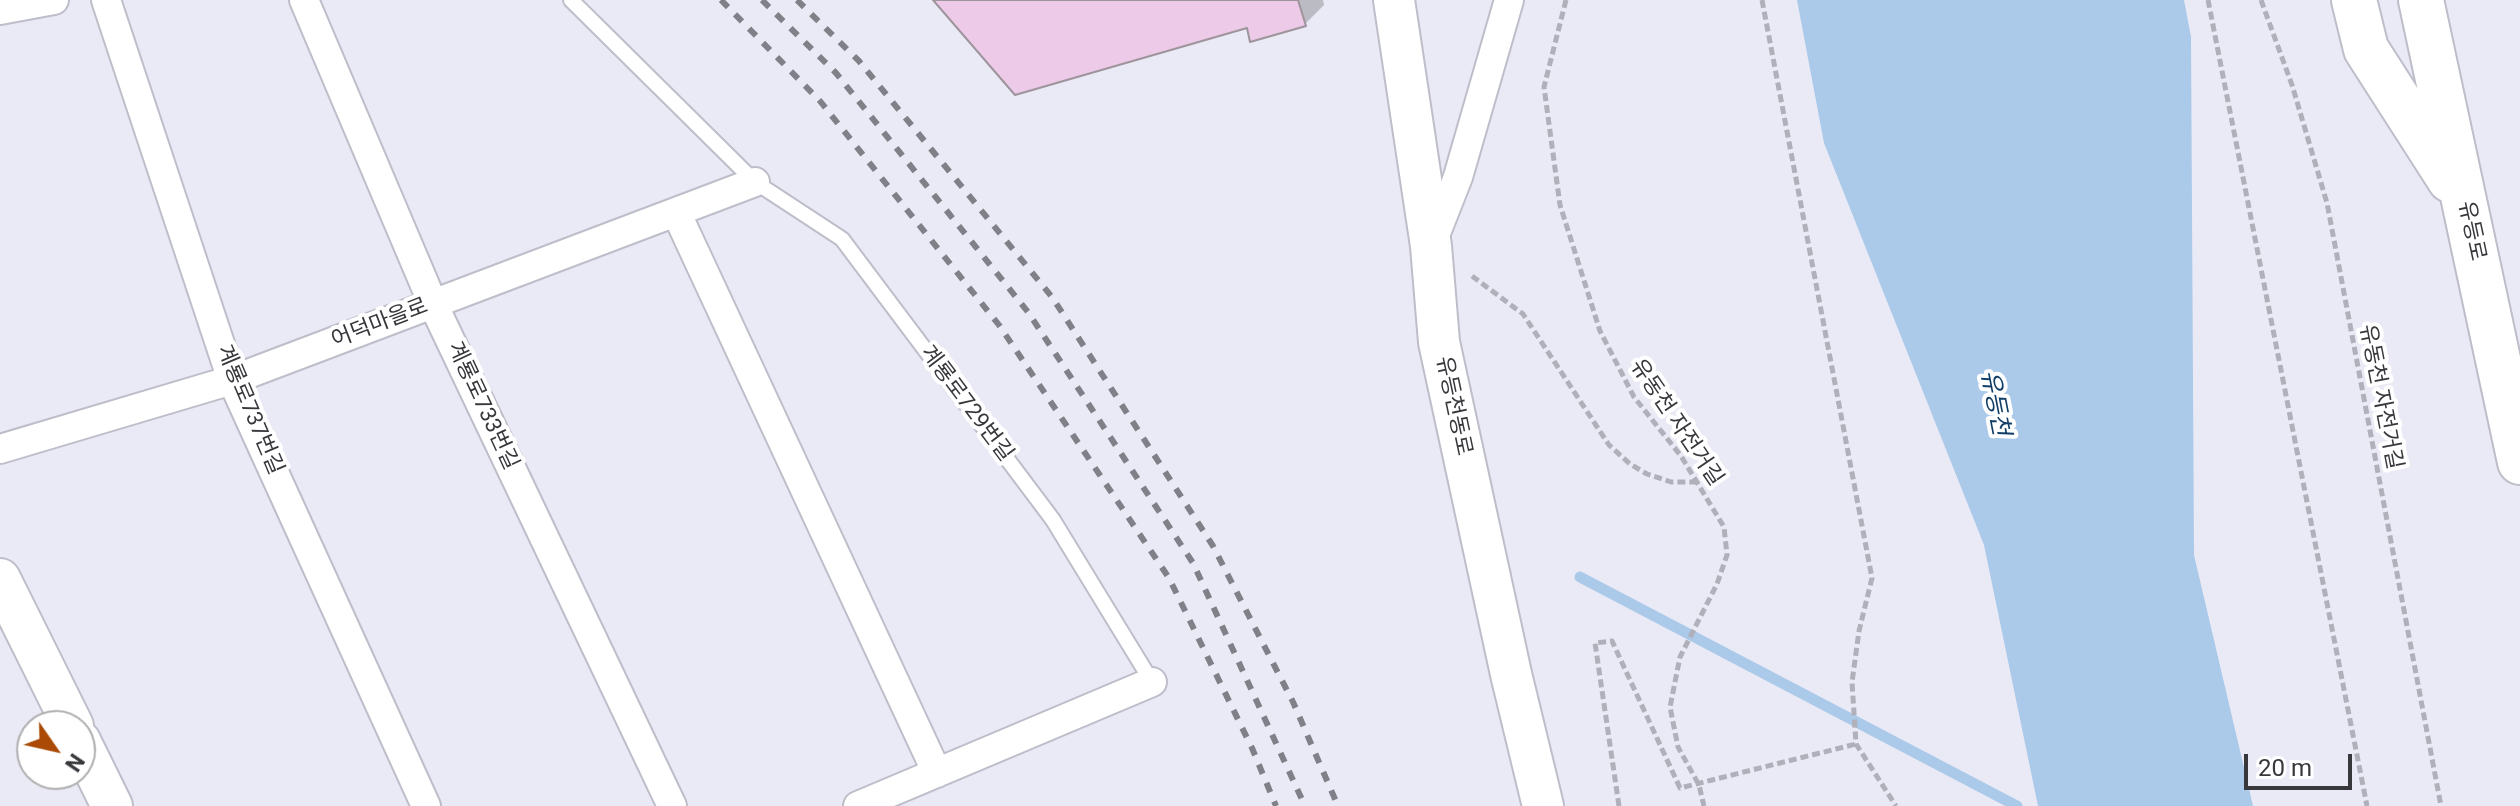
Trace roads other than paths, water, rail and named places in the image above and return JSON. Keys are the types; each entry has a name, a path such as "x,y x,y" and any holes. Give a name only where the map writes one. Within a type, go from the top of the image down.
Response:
{"main road":[{"name":"유등천동로","path":"1394,0 1431,246 1439,342 1507,659 1543,806"},
{"path":"2354,0 2366,49 2465,203"},
{"name":"유등로","path":"2421,0 2520,462"},
{"path":"0,579 65,710"},
{"path":"96,774 112,806"}],"street":[{"path":"0,10 54,0"},
{"name":"계룡로737번길","path":"106,0 232,380 426,806"},
{"name":"계룡로733번길","path":"304,0 433,304 672,806"},
{"path":"1431,246 1458,177 1509,0"},
{"name":"어덕마을로","path":"0,449 232,380 755,182"},
{"path":"676,212 937,773"},
{"name":"계룡로729번길","path":"858,806 1152,682"}],"lane":[{"name":"계룡로729번길","path":"571,0 755,182 842,239 1053,520 1152,682"}],"water":[{"name":"유등천","path":"1797,0 2184,0 2191,37 2194,555 2253,806 2038,806 1984,545 1824,143"}],"waterway":[{"path":"1580,577 2017,806"}],"railway":[{"path":"721,0 820,101 999,325 1169,578 1252,748 1276,806"},
{"path":"762,0 836,73 1028,312 1193,563 1305,806"},
{"path":"797,0 859,61 1052,297 1213,546 1293,702 1338,806"}]}
